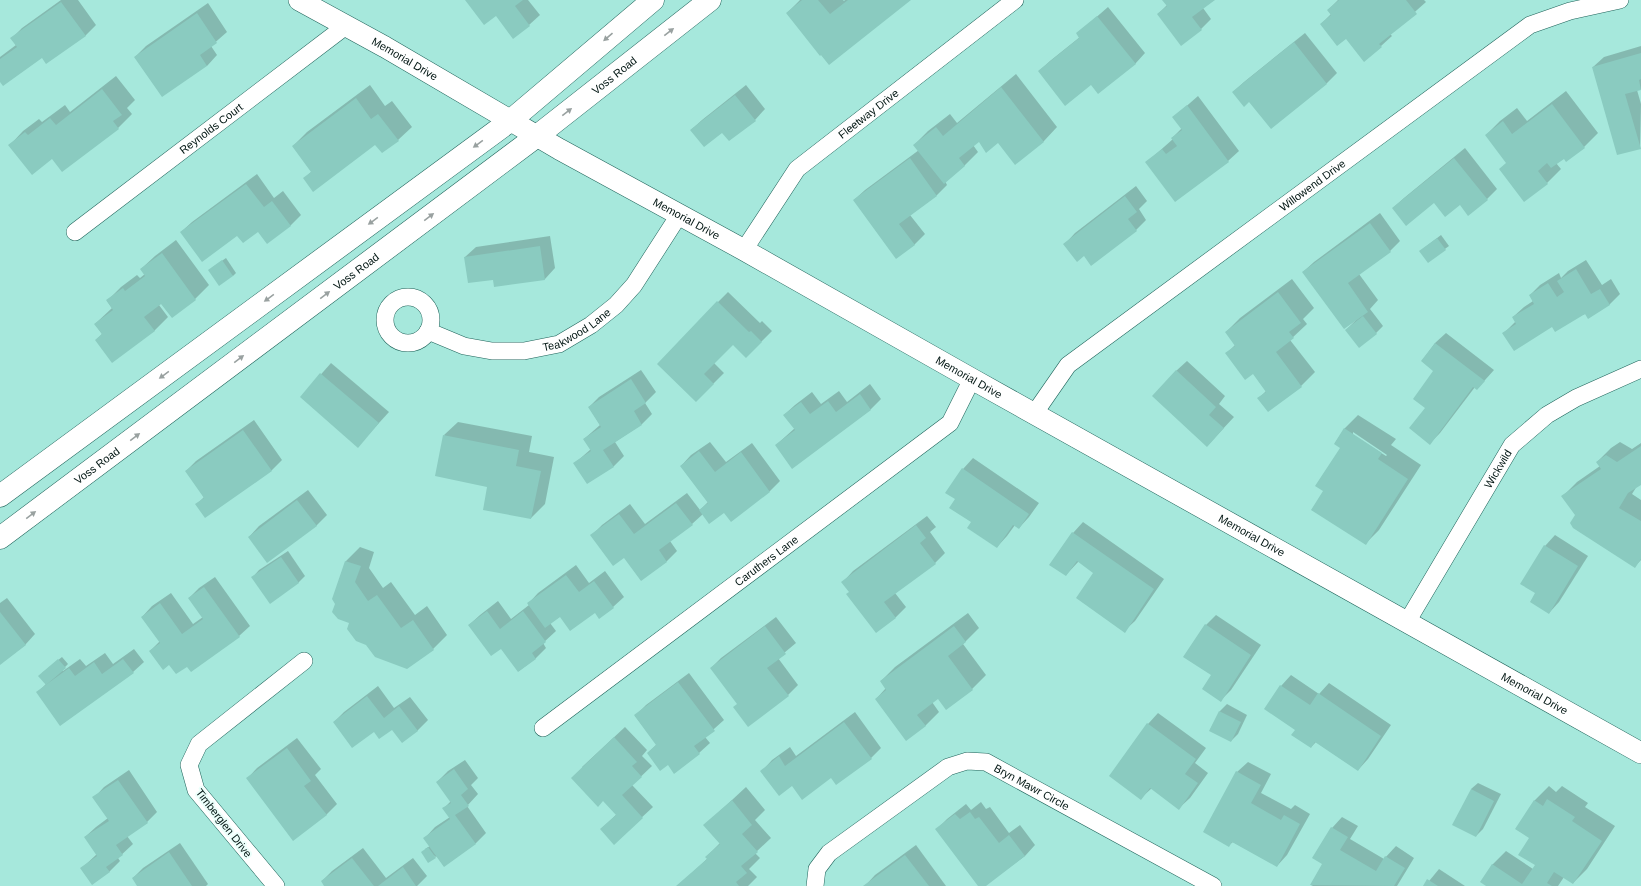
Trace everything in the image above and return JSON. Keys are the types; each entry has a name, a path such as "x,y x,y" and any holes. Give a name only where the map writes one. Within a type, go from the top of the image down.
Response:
{"main road":[{"path":"0,496 510,121 653,0"},
{"name":"Voss Road","path":"0,538 536,136 710,0"}],"street":[{"name":"Fleetway Drive","path":"744,250 797,169 1015,0"},
{"name":"Willowend Drive","path":"1034,414 1068,365 1530,26 1570,10 1620,0"},
{"name":"Memorial Drive","path":"311,2 346,25 536,136 744,250 1034,414 1641,753"},
{"name":"Reynolds Court","path":"75,232 346,25"},
{"name":"Teakwood Lane","path":"428,331 464,346 492,352 524,350 559,344 616,306 634,285 679,215"},
{"name":"Wickwild","path":"1407,622 1512,445 1547,415 1576,398 1641,369"},
{"name":"Caruthers Lane","path":"543,728 950,423 972,379"},
{"name":"Timberglen Drive","path":"276,886 196,790 189,765 199,744 304,661"},
{"name":"Bryn Mawr Circle","path":"815,886 817,869 829,853 948,767 967,761 986,762 1210,885"}],"building":[{"path":"465,0 523,0 515,6 530,26 513,39 496,16 484,25"},
{"path":"802,0 818,0 830,14 848,0 911,0 829,65 821,55 820,56 786,13"},
{"path":"1162,0 1215,0 1192,17 1202,30 1181,46 1157,14 1167,6"},
{"path":"1339,0 1406,0 1417,14 1379,44 1382,47 1364,62 1346,39 1337,46 1320,24 1331,15 1327,10"},
{"path":"61,2 86,36 46,64 42,58 3,86 0,82 0,59 17,47 10,38"},
{"path":"197,13 217,43 200,55 207,66 162,97 134,57"},
{"path":"1097,16 1136,64 1098,94 1091,85 1065,106 1038,71 1079,38 1076,33"},
{"path":"1294,42 1327,84 1271,129 1249,102 1244,107 1232,92"},
{"path":"1641,53 1641,79 1639,80 1641,90 1625,94 1641,149 1617,155 1592,67"},
{"path":"1001,87 1044,142 1015,165 998,143 986,153 979,142 959,158 965,166 944,184 913,145 936,127 943,136"},
{"path":"102,89 122,115 113,121 119,129 62,172 52,159 32,175 8,145 25,132 28,135 50,118 56,125"},
{"path":"735,95 756,121 729,141 722,133 704,147 690,130"},
{"path":"356,98 371,119 378,114 399,141 382,153 375,145 313,192 303,178 311,172 292,146"},
{"path":"1552,104 1585,148 1566,162 1564,159 1551,168 1547,163 1538,171 1548,184 1524,202 1499,169 1506,163 1485,135 1503,121 1512,134"},
{"path":"1187,105 1229,162 1175,202 1145,162 1162,149 1166,154 1177,146 1171,138 1182,130 1172,117"},
{"path":"910,158 937,196 899,224 915,245 896,259 853,200"},
{"path":"1454,158 1488,200 1468,216 1460,205 1445,217 1434,203 1406,226 1392,208"},
{"path":"246,184 264,207 272,201 291,226 267,244 258,232 243,243 237,236 202,262 180,232"},
{"path":"1125,196 1137,212 1128,219 1137,231 1091,266 1084,256 1077,262 1063,244"},
{"path":"1370,223 1391,252 1348,283 1368,312 1344,329 1302,272"},
{"path":"1437,238 1446,250 1428,263 1419,251"},
{"path":"540,246 545,280 494,287 493,280 468,283 464,257"},
{"path":"162,253 196,300 172,318 161,304 144,317 155,331 112,363 95,340 102,334 94,324 113,310 106,300 123,288 125,291 145,276 140,269"},
{"path":"222,260 233,276 219,286 208,270"},
{"path":"1576,269 1591,294 1600,289 1610,305 1588,319 1585,314 1555,332 1552,327 1514,351 1502,333 1516,324 1512,317 1534,304 1529,295 1548,283 1557,297 1564,292 1557,281"},
{"path":"1278,292 1301,323 1289,332 1294,338 1276,352 1302,387 1268,412 1257,398 1266,392 1253,374 1245,380 1225,353 1235,346 1225,332"},
{"path":"717,301 749,332 751,331 762,342 746,358 733,345 704,374 714,384 696,402 657,364"},
{"path":"1363,316 1377,334 1359,348 1345,330"},
{"path":"1435,343 1485,381 1477,390 1473,387 1430,445 1409,428 1425,408 1413,399 1433,371 1421,361"},
{"path":"1176,370 1216,407 1209,415 1224,428 1207,447 1152,396"},
{"path":"320,373 379,423 358,448 300,397"},
{"path":"631,379 646,403 634,411 642,425 603,450 614,467 587,484 573,463 591,451 583,439 601,427 588,407"},
{"path":"860,394 871,410 792,469 775,445 795,430 783,415 801,402 810,414 828,401 836,412"},
{"path":"1344,428 1382,453 1378,459 1408,479 1366,545 1311,510 1323,491 1315,486 1340,448 1334,444"},
{"path":"243,430 272,471 205,518 195,504 204,498 185,471"},
{"path":"443,435 519,450 516,466 541,471 531,519 483,510 487,487 435,476"},
{"path":"1641,446 1641,485 1628,493 1619,508 1641,521 1641,559 1635,568 1573,528 1570,523 1575,515 1561,496 1601,469 1596,462 1606,455 1617,462"},
{"path":"699,451 715,472 741,452 770,492 731,522 724,513 709,524 699,510 708,503 680,466"},
{"path":"962,468 1029,514 1019,529 1013,525 997,548 967,528 971,522 949,508 955,499 945,493"},
{"path":"297,500 317,526 267,563 248,537"},
{"path":"676,503 693,525 659,550 667,562 641,581 624,558 613,566 590,535 619,514 634,534"},
{"path":"916,525 926,538 920,543 936,564 884,602 896,618 876,633 846,594 849,592 841,582"},
{"path":"1072,532 1154,589 1125,633 1076,598 1093,573 1077,561 1066,576 1049,565"},
{"path":"1544,545 1578,566 1549,614 1530,602 1535,593 1520,584"},
{"path":"281,557 299,583 270,604 251,577"},
{"path":"345,561 361,566 355,582 368,601 377,595 401,628 413,620 434,650 407,669 375,657 366,645 356,641 347,629 349,623 338,619 332,612 335,604 332,599"},
{"path":"566,575 579,592 594,581 614,608 599,619 595,613 570,631 560,617 545,628 527,603"},
{"path":"204,587 240,637 191,672 187,667 176,674 169,665 163,670 149,651 160,643 141,617 160,603 182,634 203,619 188,598"},
{"path":"487,611 500,629 523,611 546,642 532,653 536,659 518,672 501,649 491,656 468,625"},
{"path":"0,612 26,645 0,665"},
{"path":"1205,624 1251,655 1221,702 1202,689 1211,675 1183,657"},
{"path":"765,626 786,654 767,668 789,696 748,727 733,707 737,704 710,668"},
{"path":"954,626 966,642 948,656 973,690 946,710 938,699 917,715 926,726 906,741 875,699 886,690 880,681"},
{"path":"58,659 66,668 46,685 38,676"},
{"path":"123,659 134,673 60,726 36,692 69,668 75,676 94,662 102,674"},
{"path":"678,682 715,731 694,746 700,754 674,774 668,765 660,771 647,753 656,745 634,715"},
{"path":"1280,685 1310,705 1318,693 1381,736 1358,771 1315,742 1311,748 1291,735 1295,730 1264,709"},
{"path":"367,696 384,718 399,706 418,731 402,743 392,730 379,739 374,732 352,748 333,722"},
{"path":"1219,711 1241,722 1231,742 1209,731"},
{"path":"844,722 872,759 836,785 831,778 802,800 792,786 779,796 760,771 779,756 785,766"},
{"path":"1147,723 1196,759 1185,774 1198,783 1179,810 1150,788 1141,800 1109,776"},
{"path":"614,737 637,762 632,766 642,777 622,795 643,818 614,845 600,829 616,815 603,801 598,807 571,778"},
{"path":"287,748 311,781 304,786 327,815 293,841 246,778"},
{"path":"454,769 468,789 461,795 469,806 455,815 476,844 444,867 423,838 450,819 442,808 451,803 436,782"},
{"path":"1236,771 1261,785 1251,803 1281,820 1284,815 1300,824 1277,867 1232,842 1229,847 1203,832"},
{"path":"118,780 148,823 116,845 123,855 106,867 110,872 92,885 80,868 97,856 84,837 109,821 92,797"},
{"path":"1471,789 1494,801 1476,837 1452,825"},
{"path":"1547,799 1575,817 1572,821 1602,841 1573,884 1554,872 1547,883 1552,886 1486,886 1480,882 1492,864 1522,884 1535,865 1518,855 1529,838 1515,829 1534,800 1543,806"},
{"path":"732,800 752,825 742,834 758,852 741,866 747,873 736,882 739,886 676,886 707,859 705,857 720,844 703,825"},
{"path":"970,812 975,819 979,817 999,843 1009,835 1025,856 986,886 978,886 935,829 955,814 960,819"},
{"path":"1331,827 1348,837 1340,850 1376,871 1385,856 1405,868 1394,886 1310,885 1322,864 1312,858"},
{"path":"428,847 436,858 428,863 421,852"},
{"path":"169,852 192,886 137,886 132,878"},
{"path":"905,855 929,886 863,886"},
{"path":"352,858 374,886 324,886 321,881"},
{"path":"403,867 416,886 378,886"},
{"path":"1427,879 1438,886 1423,886"}]}
